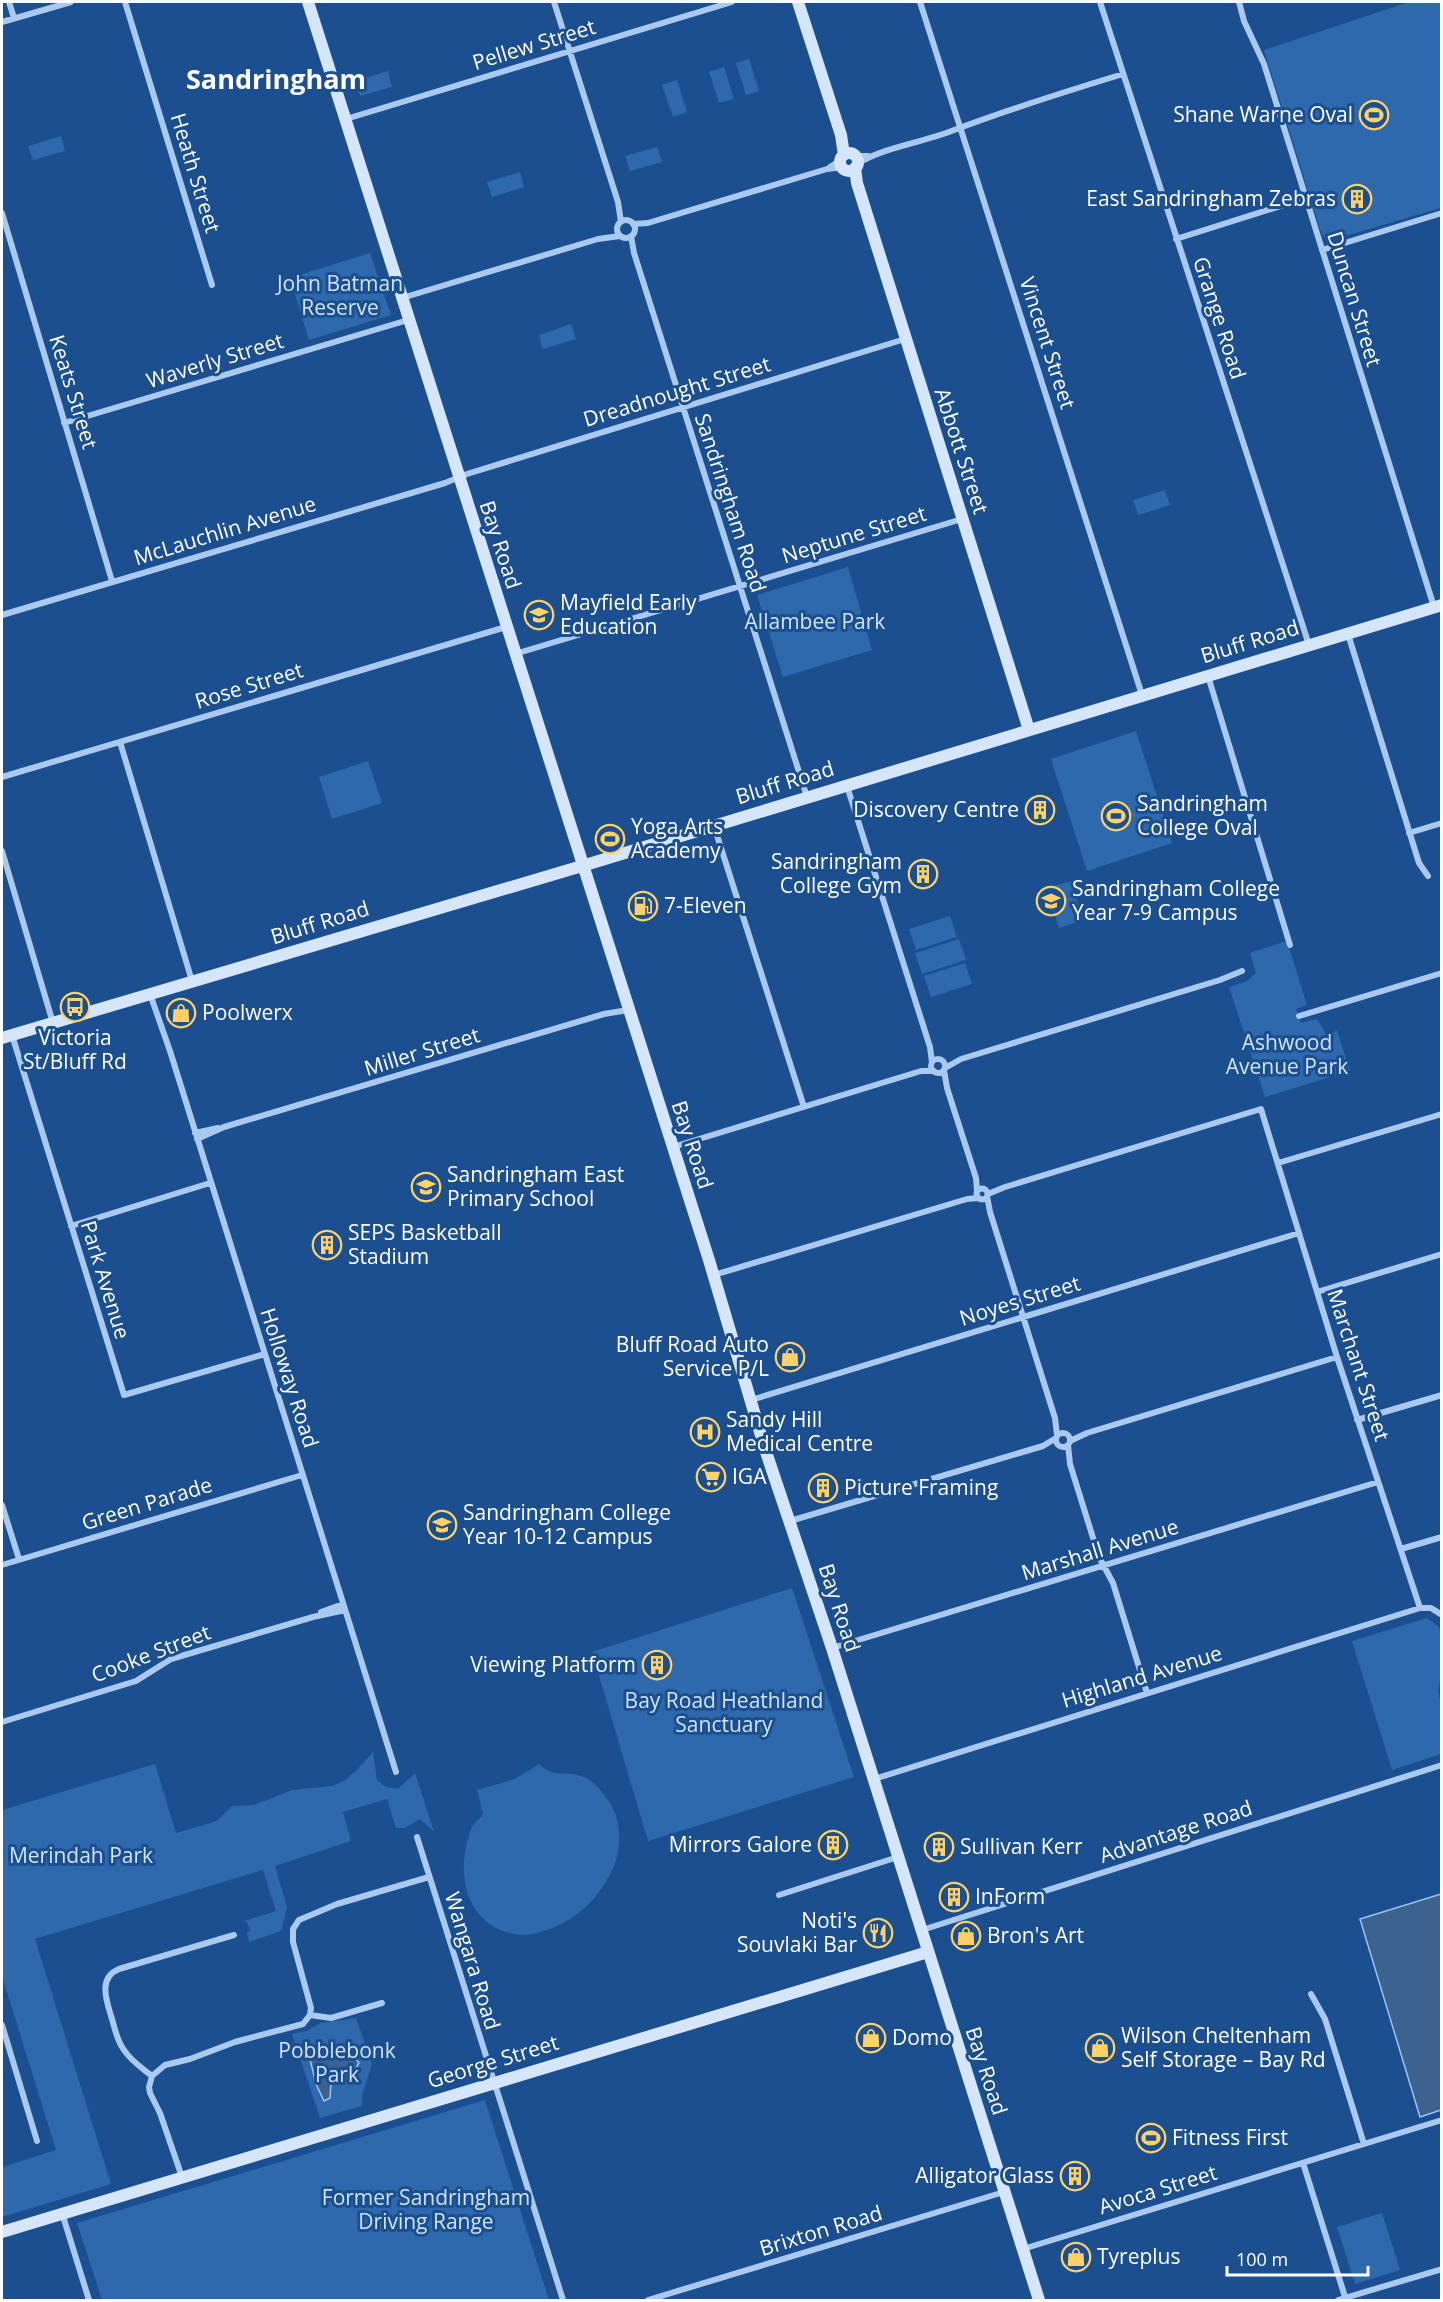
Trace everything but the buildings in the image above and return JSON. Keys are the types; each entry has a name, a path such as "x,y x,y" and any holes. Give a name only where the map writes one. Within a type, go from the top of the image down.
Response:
{"main road":[{"name":"Bay Road","path":"308,2 713,1275 750,1400 832,1648 1039,2301"},
{"name":"Abbott Street","path":"798,2 1029,730"},
{"name":"Bluff Road","path":"7,1036 582,866 1438,606"},
{"name":"George Street","path":"2,2232 928,1952"}],"street":[{"path":"9,2 14,18"},
{"path":"2,22 71,2"},
{"name":"Heath Street","path":"125,2 212,285"},
{"name":"Sandringham Road","path":"554,2 807,797"},
{"name":"Pellew Street","path":"345,119 732,2"},
{"name":"Vincent Street","path":"921,2 1142,695"},
{"name":"Grange Road","path":"1100,2 1308,645"},
{"name":"Duncan Street","path":"1239,2 1249,32 1264,64 1438,606"},
{"path":"401,298 850,162 1123,74"},
{"path":"1176,239 1306,198"},
{"name":"Keats Street","path":"2,213 112,581"},
{"path":"1322,250 1442,213"},
{"name":"Waverly Street","path":"64,423 408,320"},
{"name":"Dreadnought Street","path":"458,478 905,339"},
{"name":"McLauchlin Avenue","path":"2,615 458,478"},
{"name":"Neptune Street","path":"515,655 962,519"},
{"name":"Rose Street","path":"2,777 506,627"},
{"path":"1347,633 1419,863 1428,876"},
{"path":"1208,675 1290,945"},
{"path":"120,742 192,981"},
{"path":"847,785 930,1047 947,1088 976,1178 990,1212 1055,1418 1057,1437 1070,1464 1099,1557 1113,1583 1147,1693"},
{"path":"1410,833 1442,823"},
{"path":"714,825 804,1107"},
{"path":"2,851 53,1023"},
{"path":"672,1147 921,1071 938,1068 1220,980 1242,971"},
{"path":"1299,1016 1442,973"},
{"name":"Holloway Road","path":"149,994 196,1136 396,1772"},
{"name":"Miller Street","path":"196,1136 604,1014 628,1010"},
{"name":"Park Avenue","path":"7,1036 71,1226 124,1395 265,1354"},
{"path":"930,1047 941,1059 961,1059"},
{"path":"938,1068 941,1059"},
{"path":"938,1068 941,1059"},
{"name":"Marchant Street","path":"983,1194 1261,1109 1337,1357 1420,1608"},
{"path":"1278,1163 1442,1114"},
{"path":"71,1226 210,1183"},
{"path":"713,1275 983,1194"},
{"name":"Noyes Street","path":"750,1400 1299,1233"},
{"path":"1317,1292 1442,1254"},
{"path":"790,1521 1043,1446 1066,1433 1087,1432 1337,1357"},
{"path":"1358,1420 1442,1395"},
{"path":"1055,1418 1066,1433 1070,1464"},
{"path":"1043,1446 1060,1446 1087,1432"},
{"name":"Green Parade","path":"2,1564 302,1475"},
{"name":"Marshall Avenue","path":"832,1648 1378,1482"},
{"path":"2,1505 19,1560"},
{"path":"1401,1549 1442,1537"},
{"name":"Cooke Street","path":"2,1722 136,1681 171,1659 344,1607"},
{"path":"1420,1608 1431,1608 1442,1615"},
{"name":"Highland Avenue","path":"873,1780 1420,1608"},
{"name":"Advantage Road","path":"921,1930 1442,1765"},
{"name":"Wangara Road","path":"417,1837 563,2301"},
{"path":"779,1895 898,1857"},
{"path":"182,2177 150,2093 152,2076 165,2065 190,2059 252,2037 296,2028 303,2024 310,2015 311,2002 292,1938 295,1924 299,1920 337,1904 429,1877"},
{"path":"152,2076 128,2056 120,2044 105,1997 105,1984 108,1978 119,1969 234,1935"},
{"path":"1311,1994 1325,2019 1365,2144"},
{"path":"310,2015 331,2018 382,2003"},
{"path":"2,2025 38,2141"},
{"name":"Avoca Street","path":"1022,2249 1442,2120"},
{"path":"1303,2163 1346,2299"},
{"name":"Brixton Road","path":"648,2301 1004,2192"},
{"path":"62,2213 89,2301"},
{"path":"1338,2301 1442,2269"}],"green space":[{"path":"1409,2 1441,2 1441,208 1328,241 1322,235 1264,50"},
{"path":"749,59 759,91 746,95 736,63"},
{"path":"724,67 734,99 719,103 709,72"},
{"path":"388,71 392,87 360,96 355,81"},
{"path":"677,80 687,112 673,117 662,85"},
{"path":"61,136 65,151 33,160 28,146"},
{"path":"657,147 662,162 630,171 625,156"},
{"path":"520,172 524,187 492,197 487,182"},
{"name":"John Batman Reserve","path":"370,253 391,315 309,340 290,278"},
{"path":"571,324 576,339 543,349 539,335"},
{"path":"1165,490 1170,505 1138,515 1133,500"},
{"name":"Allambee Park","path":"848,567 872,650 783,677 757,595"},
{"name":"Sandringham College Oval","path":"1136,731 1172,843 1087,871 1051,759"},
{"path":"368,761 382,803 332,819 319,777"},
{"path":"1071,881 1083,920 1059,928 1046,888"},
{"path":"950,916 957,937 916,950 909,929"},
{"path":"959,939 966,960 922,974 915,953"},
{"name":"Ashwood Avenue Park","path":"1287,941 1307,1005 1296,1009 1301,1023 1317,1019 1326,1034 1337,1031 1350,1071 1265,1097 1229,987 1247,981 1256,973 1250,953"},
{"path":"965,963 972,984 931,997 924,976"},
{"name":"Bay Road Heathland Sanctuary","path":"792,1588 854,1777 648,1841 592,1652"},
{"path":"1427,1618 1439,1627 1441,1635 1441,1679 1438,1690 1441,1705 1441,1754 1392,1770 1352,1641"},
{"name":"Merindah Park","path":"373,1752 377,1780 386,1787 398,1789 415,1773 434,1832 420,1819 405,1828 396,1828 387,1799 343,1812 351,1841 275,1866 287,1907 281,1931 249,1942 247,1933 250,1930 247,1922 244,1921 276,1911 263,1870 35,1939 111,2184 2,2217 2,2167 56,2150 2,1976 2,1810 155,1764 176,1833 217,1821 232,1806 254,1805 292,1790 332,1786 344,1781"},
{"path":"539,1764 555,1773 585,1777 596,1785 616,1815 619,1841 617,1858 609,1877 587,1906 558,1926 524,1935 505,1932 490,1924 478,1913 465,1884 465,1849 471,1829 483,1814 477,1790 515,1779"},
{"name":"Pobblebonk Park","path":"356,2018 372,2064 362,2096 362,2106 320,2118 292,2034 307,2031 320,2023"},
{"name":"Former Sandringham Driving Range","path":"485,2100 549,2300 102,2300 77,2223"},
{"path":"1382,2213 1400,2270 1355,2284 1337,2227"}],"shaded area":[{"path":"1441,1894 1441,2110 1420,2117 1360,1919"},
{"path":"315,2045 330,2045 338,2054 355,2058 359,2063 356,2068 336,2071 331,2083 330,2098 324,2101 316,2084 308,2051"}],"place":[{"name":"Shane Warne Oval","path":"1374,115"},
{"name":"East Sandringham Zebras","path":"1357,199"},
{"name":"Mayfield Early Education","path":"539,615"},
{"name":"Discovery Centre","path":"1040,810"},
{"name":"Sandringham College Oval","path":"1116,816"},
{"name":"Yoga Arts Academy","path":"610,839"},
{"name":"Sandringham College Gym","path":"923,874"},
{"name":"Sandringham College Year 7-9 Campus","path":"1051,901"},
{"name":"7-Eleven","path":"643,906"},
{"name":"Victoria St/Bluff Rd","path":"75,1007"},
{"name":"Poolwerx","path":"181,1013"},
{"name":"Sandringham East Primary School","path":"426,1187"},
{"name":"SEPS Basketball Stadium","path":"327,1245"},
{"name":"Bluff Road Auto Service P/L","path":"790,1357"},
{"name":"Sandy Hill Medical Centre","path":"705,1432"},
{"name":"IGA","path":"711,1477"},
{"name":"Picture Framing","path":"823,1488"},
{"name":"Sandringham College Year 10-12 Campus","path":"442,1525"},
{"name":"Viewing Platform","path":"657,1665"},
{"name":"Mirrors Galore","path":"833,1845"},
{"name":"Sullivan Kerr","path":"939,1847"},
{"name":"InForm","path":"954,1897"},
{"name":"Noti's Souvlaki Bar","path":"878,1933"},
{"name":"Bron's Art","path":"966,1936"},
{"name":"Domo","path":"871,2038"},
{"name":"Wilson Cheltenham Self Storage – Bay Rd","path":"1100,2048"},
{"name":"Fitness First","path":"1151,2138"},
{"name":"Alligator Glass","path":"1075,2176"},
{"name":"Tyreplus","path":"1076,2257"}],"district":[{"name":"Sandringham","path":"276,80"}]}
